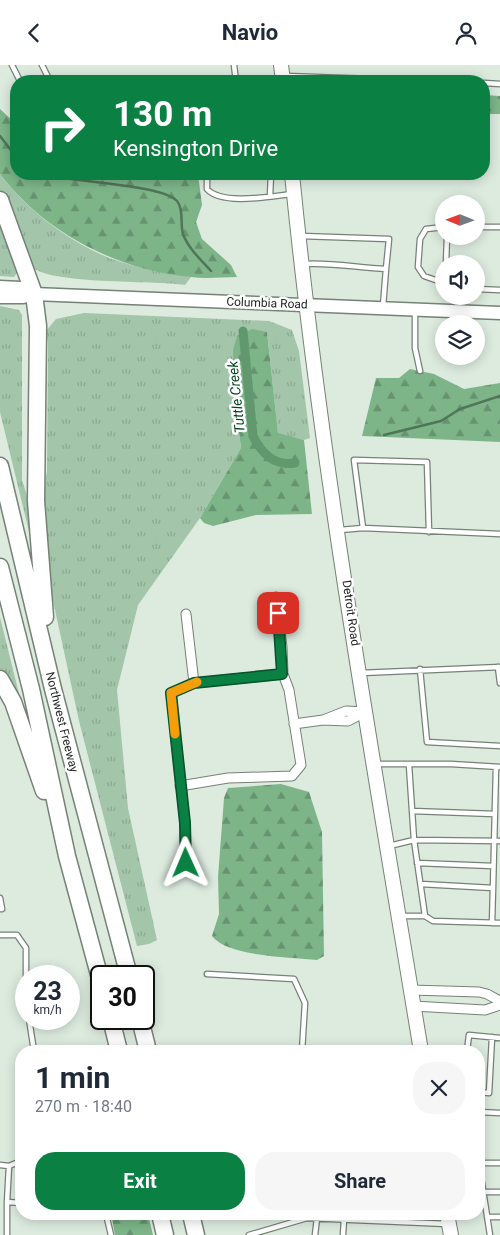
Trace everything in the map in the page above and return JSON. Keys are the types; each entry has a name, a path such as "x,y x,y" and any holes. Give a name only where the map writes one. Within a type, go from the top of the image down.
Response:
{"highway":[{"path":"0,200 34,294 39,361 37,526 53,689"},
{"name":"Northwest Freeway","path":"0,466 53,689 126,965"},
{"name":"Northwest Freeway","path":"0,567 31,689 67,855 97,965"},
{"path":"0,679 13,702 67,855"},
{"path":"114,1030 118,1045"},
{"path":"143,1030 146,1045"},
{"path":"162,1220 166,1235"},
{"path":"192,1220 196,1235"}],"main road":[{"name":"Detroit Road","path":"293,180 305,304 338,531 365,712 420,1045"},
{"name":"Columbia Road","path":"0,287 21,288 34,294"},
{"name":"Columbia Road","path":"0,297 23,297 34,294 500,313"}],"street":[{"path":"180,786 228,777 292,776 300,765 289,690 282,674 282,647 276,597"},
{"path":"186,614 194,683"},
{"path":"186,863 185,823 171,693 194,683 282,674"},
{"path":"294,724 323,720 348,721 365,712"},
{"path":"411,990 479,992 500,1003"},
{"path":"413,1006 485,1010 500,1003"}],"lane":[{"path":"282,74 303,75"},
{"path":"207,180 207,189 218,195 254,199 294,194"},
{"path":"270,196 271,180"},
{"path":"485,227 500,227"},
{"path":"435,228 426,229 421,235 418,267 424,276 435,280"},
{"path":"298,236 389,239 383,308"},
{"path":"301,264 319,263 330,266 386,269"},
{"path":"485,289 500,290"},
{"path":"416,309 415,348 420,371"},
{"path":"363,528 354,460 427,462 429,532"},
{"path":"338,531 363,528 500,534"},
{"path":"360,673 499,667 500,683"},
{"path":"420,669 427,742 500,746"},
{"path":"374,764 451,764 498,767 492,923"},
{"path":"409,765 414,840 426,916"},
{"path":"412,811 495,814"},
{"path":"387,846 414,840 500,841"},
{"path":"418,863 493,866"},
{"path":"421,884 493,888"},
{"path":"0,898 2,909 0,909"},
{"path":"399,916 426,916 433,921 500,923"},
{"path":"0,935 17,935 26,948 26,965"},
{"path":"207,974 294,979 305,1003 302,1045"},
{"path":"31,1030 33,1045"},
{"path":"468,1045 469,1035 500,1038"},
{"path":"485,1093 489,1093 492,1037"},
{"path":"485,1113 500,1113"},
{"path":"485,1163 500,1163"},
{"path":"0,1165 9,1166 15,1164"},
{"path":"7,1235 9,1166"},
{"path":"485,1192 500,1192"},
{"path":"7,1202 15,1203"},
{"path":"485,1204 490,1235"},
{"path":"487,1217 500,1217"},
{"path":"107,1220 111,1235"},
{"path":"249,1235 300,1220"},
{"path":"315,1235 316,1220"},
{"path":"343,1235 344,1220"},
{"path":"365,1220 449,1224"},
{"path":"271,1228 272,1235"}],"green space":[{"path":"490,95 500,96 500,114 490,114"},
{"path":"0,109 10,118 10,180 199,180 202,205 196,222 202,239 231,265 237,277 208,278 163,273 110,257 61,231 38,214 0,174"},
{"path":"0,174 32,209 57,229 84,246 120,262 191,277 185,285 79,279 41,272 31,266 13,214 0,190"},
{"path":"0,214 19,270 14,277 0,276"},
{"path":"0,306 19,310 22,315 22,480 29,502 34,538 31,540 0,412"},
{"path":"84,313 269,321 292,330 299,351 310,438 304,440 278,434 267,332 234,393 241,448 200,518 138,605 117,690 128,808 157,940 149,944 137,946 79,721 52,596 42,499 47,471 48,343 46,331 56,319"},
{"path":"252,329 267,332 278,433 304,440 312,514 256,515 213,526 204,523 200,518 241,448 234,393 233,350 237,336"},
{"path":"410,369 434,374 464,389 500,383 500,442 362,436 376,378 399,378"},
{"path":"0,617 24,714 20,714 0,670"},
{"path":"281,784 309,792 322,832 324,956 317,960 245,952 220,943 212,936 219,914 218,877 224,798 228,788"},
{"path":"112,1220 149,1220 153,1235 115,1235"}],"waterway":[{"name":"Tuttle Creek","path":"0,136 10,149"},
{"name":"Tuttle Creek","path":"80,180 135,187 168,195 177,201 181,212 182,230 185,239 195,254 211,271"},
{"name":"Tuttle Creek","path":"243,331 253,436 260,448 275,461 295,463"},
{"name":"Tuttle Creek","path":"384,435 441,421 460,409 500,396"}],"slow traffic":[{"path":"175,734 171,693 197,682"}],"route":[{"path":"186,863 185,823 171,693 194,683 282,674 282,647 278,613"}]}
